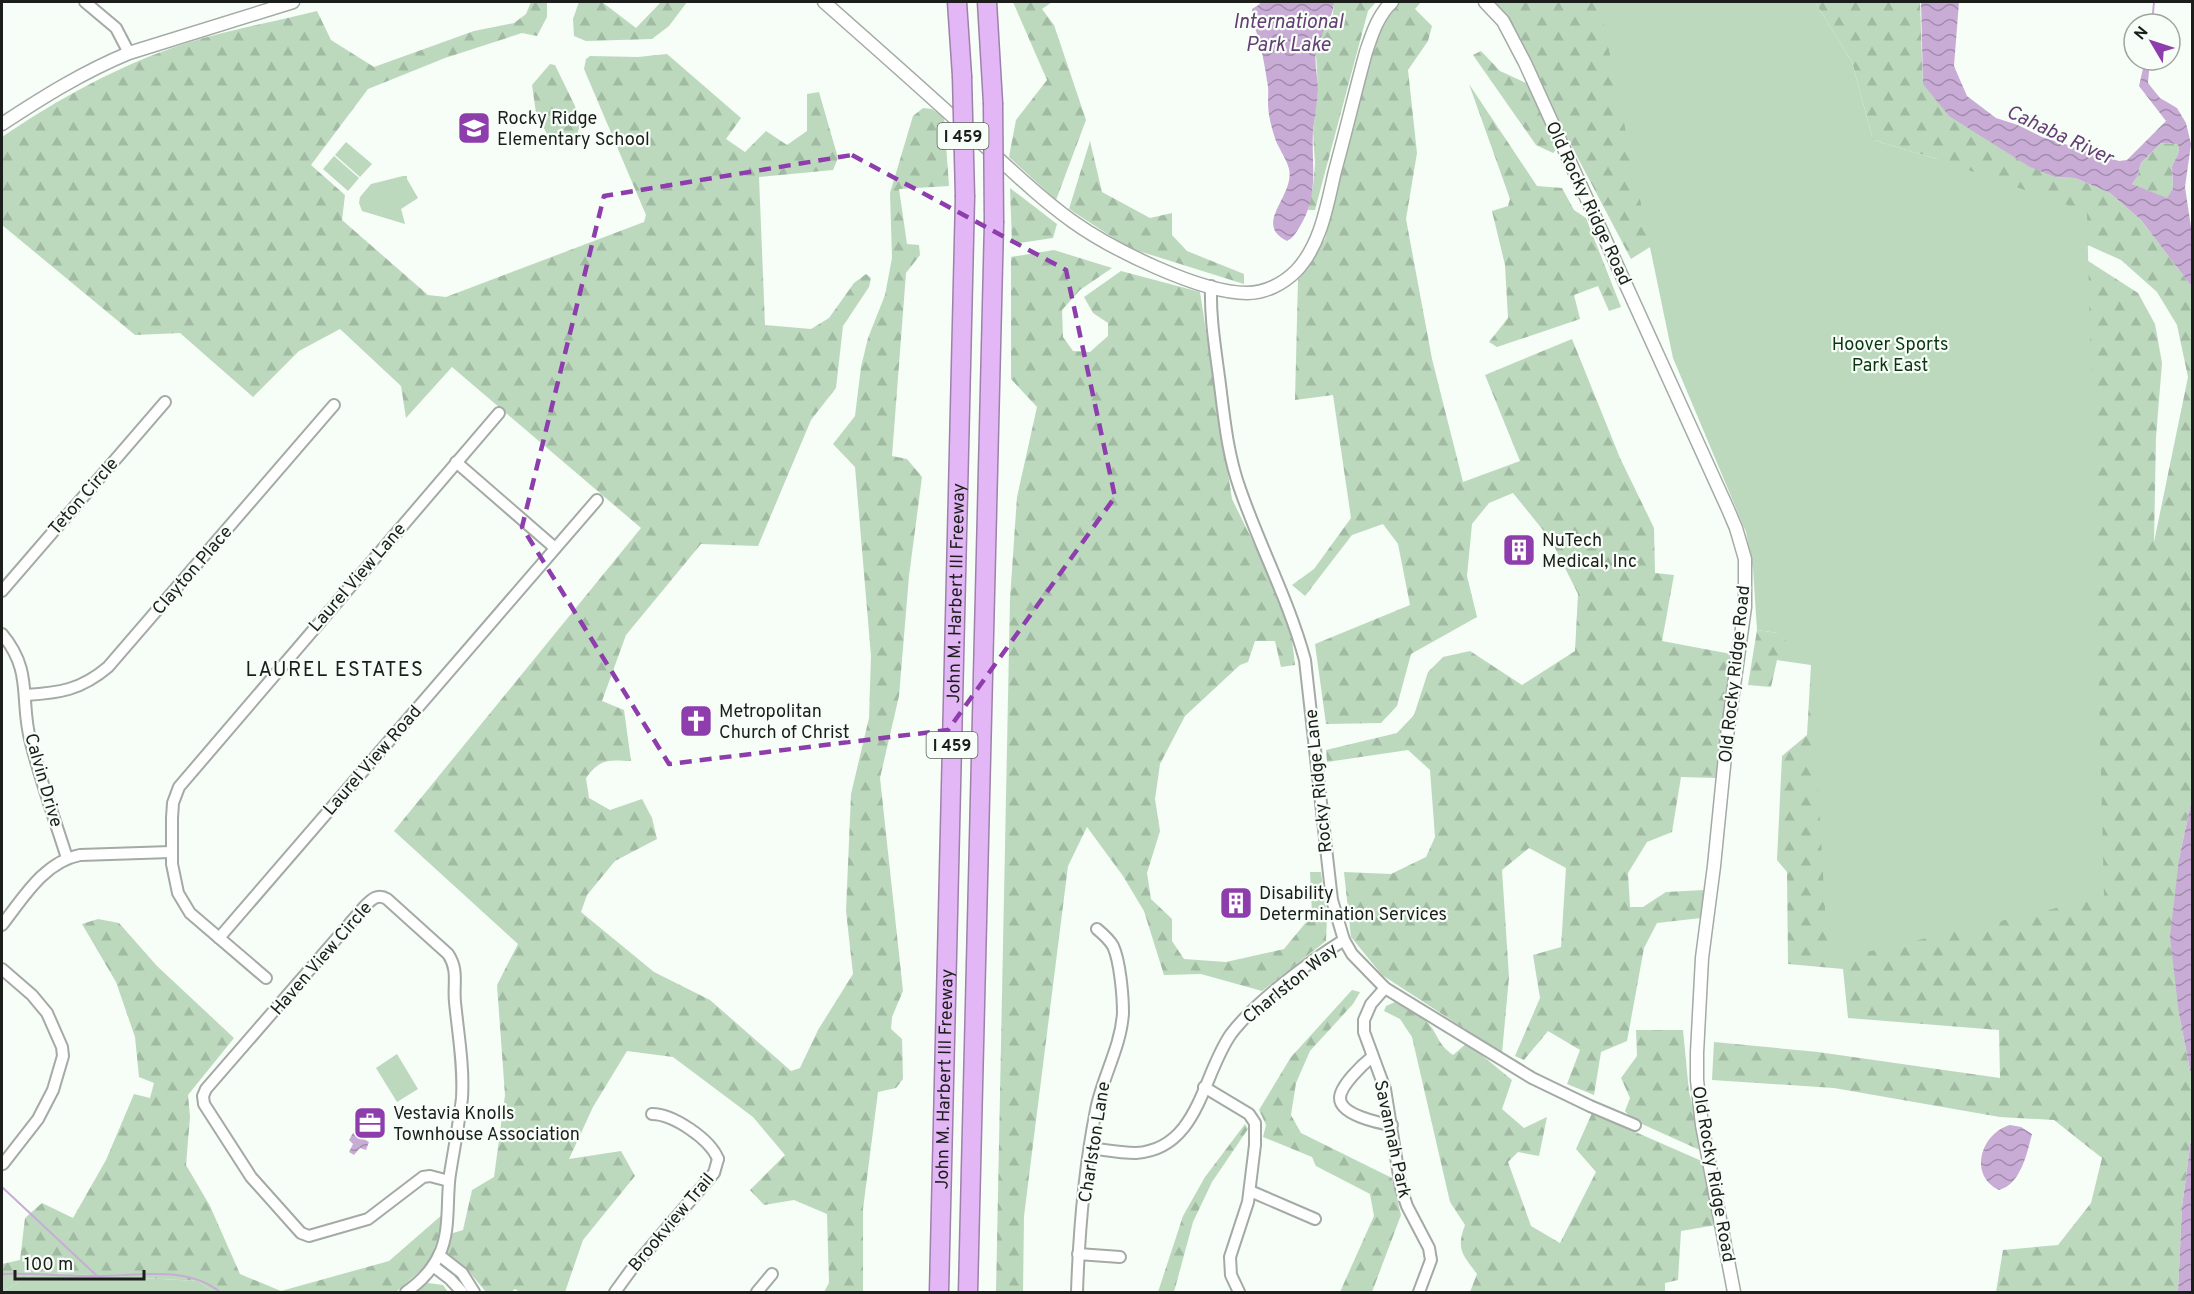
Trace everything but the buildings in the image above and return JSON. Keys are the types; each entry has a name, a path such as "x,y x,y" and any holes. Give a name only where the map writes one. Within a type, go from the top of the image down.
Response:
{"highway":[{"name":"John M. Harbert III Freeway","path":"939,1293 965,197 962,76 957,2"},
{"name":"John M. Harbert III Freeway","path":"968,1293 994,223 993,103 987,2"}],"street":[{"path":"85,2 116,28 129,53"},
{"path":"2,124 70,81 129,53 293,2"},
{"path":"824,2 1071,221 1130,256 1211,286 1248,293 1266,290 1288,278 1309,254 1322,223 1365,52 1374,28 1392,2"},
{"name":"Old Rocky Ridge Road","path":"1485,2 1503,21 1525,63 1727,507 1743,554 1746,586 1744,613 1727,736 1702,958 1697,1053 1697,1080 1702,1125 1734,1293"},
{"name":"Rocky Ridge Lane","path":"1211,286 1210,312 1226,435 1233,468 1296,629 1305,660 1329,874 1336,915 1344,940 1353,954 1385,988 1532,1078 1635,1125"},
{"name":"Teton Circle","path":"2,591 165,402"},
{"name":"Clayton Place","path":"26,695 70,690 108,668 334,405"},
{"name":"Laurel View Lane","path":"219,938 190,913 183,904 175,884 171,852 173,803 179,787 186,776 499,413"},
{"path":"456,462 555,548"},
{"name":"Laurel View Road","path":"219,938 597,500"},
{"name":"Calvin Drive","path":"2,634 14,651 24,678 31,743 67,858"},
{"path":"2,925 38,880 56,863 67,858 80,855 171,852"},
{"name":"Haven View Circle","path":"374,897 387,899 448,954 455,966 454,1000 459,1027 462,1096 449,1181 430,1176 423,1178 368,1218 309,1236 301,1233 251,1177 204,1104 203,1096 206,1089 374,897"},
{"name":"Charlston Lane","path":"1077,1293 1078,1254 1096,1109 1119,1036 1123,1014 1115,952 1109,939 1097,929"},
{"path":"219,938 266,978"},
{"name":"Charlston Way","path":"1090,1148 1133,1153 1144,1152 1164,1145 1178,1134 1191,1119 1224,1045 1241,1022 1312,961 1344,940"},
{"path":"2,969 32,995 47,1013 63,1056 53,1090 38,1119 3,1164"},
{"name":"Savannah Park","path":"1385,988 1371,1004 1364,1020 1364,1032 1385,1089 1401,1188 1407,1206 1430,1248 1431,1260 1419,1293"},
{"path":"1372,1058 1363,1064 1343,1089 1340,1097 1342,1104 1349,1111 1375,1122 1392,1125"},
{"path":"1204,1087 1249,1114 1254,1123 1255,1144 1250,1191 1230,1257 1231,1275 1239,1293"},
{"name":"Brookview Trail","path":"615,1293 631,1270 714,1173 723,1159 708,1144 673,1118 652,1114"},
{"path":"406,1293 420,1281 439,1255 445,1230 449,1181"},
{"path":"1250,1191 1315,1220"},
{"path":"1078,1254 1120,1257"},
{"path":"439,1255 462,1273 474,1293"},
{"path":"433,1266 450,1279 462,1293"},
{"path":"756,1293 772,1274"}],"highlighted area":[{"path":"852,155 1066,270 1115,497 948,730 669,764 522,527 604,196"}],"green space":[{"path":"531,2 547,2 547,17 537,36 522,33 445,58 368,89 311,165 345,195 342,220 428,295 446,297 644,222 646,215 584,69 586,59 590,56 638,57 667,54 741,118 726,139 745,152 766,131 787,145 807,131 807,94 819,92 838,158 833,170 759,177 765,325 811,329 829,318 854,283 866,274 871,278 869,287 843,326 836,388 811,420 758,546 701,544 626,635 602,701 624,710 631,761 606,762 596,767 586,778 589,798 610,810 642,799 652,818 657,839 615,861 587,895 581,912 654,972 710,1000 791,1071 800,1068 818,1030 853,974 846,911 851,794 869,718 871,656 855,467 833,444 855,416 861,367 868,338 885,295 892,258 890,193 913,116 923,108 932,109 944,117 949,186 899,189 907,244 919,245 920,255 906,273 892,456 907,459 922,477 909,576 899,696 880,778 903,991 892,1017 891,1029 902,1039 903,1079 896,1088 878,1092 863,1209 863,1292 824,1292 829,1283 827,1214 794,1200 764,1205 750,1190 785,1155 753,1117 673,1057 627,1051 593,1107 569,1159 621,1151 635,1176 583,1240 565,1292 520,1292 515,1289 511,1292 486,1292 466,1268 447,1253 450,1234 463,1230 472,1190 494,1177 505,1095 497,985 518,944 394,831 641,528 452,367 406,418 401,386 340,329 299,351 253,397 180,333 135,335 2,225 2,137 67,96 136,62 200,39 317,11 331,40 374,67 474,31 514,23 526,14"},
{"path":"579,2 602,2 636,28 661,2 687,2 669,26 652,39 586,41 574,36 573,19"},
{"path":"1013,2 1052,2 1042,9 1054,25 1086,120 1056,200 1009,157 1016,120 1047,80"},
{"path":"1334,2 1376,2 1368,11 1315,210 1308,210 1315,164 1313,132 1318,88 1316,54 1323,29 1333,14"},
{"path":"1398,2 1421,2 1415,9 1432,26 1428,41 1408,70 1417,153 1406,219 1432,359 1463,482 1520,461 1485,375 1572,339 1620,458 1654,528 1655,573 1674,575 1662,641 1731,654 1717,778 1681,777 1672,832 1647,842 1628,873 1630,907 1643,907 1666,892 1704,890 1701,918 1657,923 1644,948 1627,1041 1601,1052 1594,1095 1567,1084 1580,1050 1548,1031 1524,1060 1515,1056 1540,998 1533,955 1561,947 1566,868 1529,848 1502,870 1509,977 1502,1053 1382,975 1351,937 1344,872 1391,874 1426,857 1435,837 1430,770 1408,750 1327,762 1326,750 1397,733 1414,715 1428,672 1443,657 1470,651 1522,685 1575,651 1578,594 1551,540 1513,493 1489,503 1472,524 1467,576 1477,617 1411,654 1397,706 1381,723 1326,724 1315,644 1410,605 1398,544 1383,524 1352,535 1305,596 1292,585 1314,569 1351,518 1333,395 1295,400 1298,280 1325,239 1370,62 1385,17"},
{"path":"1497,2 1646,2 1715,206 1631,259"},
{"name":"Hoover Sports Park East","path":"1599,2 1815,2 1852,62 1873,140 1937,159 2087,212 2104,897 1828,961 1811,665 1778,633 1757,630 1753,569 1746,532 1673,358"},
{"path":"1815,2 1920,2 1923,84 2055,177 2075,178 2110,193 2141,220 2192,287 2192,798 2179,859 2179,1014 2191,1075 2192,1132 2182,1207 2178,1292 1996,1292 2003,1250 2058,1245 2091,1203 2102,1158 2054,1120 2000,1117 1834,1088 1712,1080 1714,1042 1818,1052 2000,1078 1999,1030 1848,1018 1843,969 1788,964 1787,872 1777,860 1782,756 1807,735 1811,665 1777,660 1771,687 1748,685 1757,630 1778,633 2054,239 2138,293 2155,324 2162,363 2156,437 2154,542 2188,377 2177,325 2157,292 2121,260 2043,225 1937,159 1873,140 1852,62"},
{"path":"1481,51 1500,71 1528,84 1557,149 1553,153 1536,145 1473,55"},
{"path":"550,64 555,65 575,106 580,126 575,139 567,143 548,136 536,113 532,85"},
{"path":"1469,84 1537,186 1562,188 1574,210 1586,218 1621,307 1609,311 1598,286 1574,295 1580,319 1497,347 1489,342 1508,318 1505,265 1492,211 1508,206 1510,199"},
{"path":"1090,141 1102,192 1150,218 1172,213 1172,235 1187,251 1244,274 1244,284 1129,248 1069,209"},
{"path":"346,142 372,164 360,177 335,155"},
{"path":"2161,143 2177,144 2179,147 2172,166 2173,188 2167,199 2132,184 2137,177 2141,163"},
{"path":"334,156 359,178 348,191 323,169"},
{"path":"407,176 418,198 401,209 405,224 362,211 359,203 360,197 371,184"},
{"path":"1010,188 1057,224 1053,238 1012,244"},
{"path":"1054,250 1112,268 1080,290 1062,310 1063,337 1073,351 1090,352 1108,336 1108,323 1093,313 1084,297 1121,271 1200,292 1232,499 1262,560 1291,631 1295,665 1281,667 1275,641 1255,641 1248,662 1240,665 1185,716 1160,764 1155,799 1160,831 1147,873 1151,899 1172,919 1172,941 1184,959 1226,962 1284,949 1312,915 1310,872 1321,872 1327,918 1326,941 1262,991 1201,974 1164,975 1144,911 1123,876 1087,827 1068,866 1024,1216 1023,1292 996,1292 1010,599 1017,497 1037,407 1011,379 1011,257"},
{"path":"98,919 119,923 157,966 234,1038 188,1095 190,1117 186,1165 210,1206 240,1274 281,1291 389,1261 443,1214 440,1232 429,1263 396,1292 214,1292 198,1281 36,1272 2,1292 2,1264 20,1260 25,1218 42,1203 73,1218 106,1160 134,1094 150,1098 154,1083 139,1077 135,1037 116,982 82,924"},
{"path":"1352,990 1360,992 1353,1004 1310,1051 1296,1083 1291,1115 1301,1133 1392,1178 1401,1215 1372,1292 1340,1292 1374,1216 1370,1194 1316,1166 1312,1157 1263,1137 1266,1125 1259,1110 1291,1057"},
{"path":"1395,1002 1425,1020 1453,1055 1467,1043 1512,1080 1502,1109 1524,1128 1547,1117 1539,1156 1518,1152 1508,1162 1531,1226 1560,1243 1596,1172 1576,1149 1592,1113 1704,1162 1716,1225 1681,1231 1678,1280 1665,1283 1665,1292 1470,1292 1477,1274 1462,1251 1461,1240 1465,1225 1450,1202 1412,1037 1400,1019 1384,1011 1386,1006"},
{"path":"1636,1030 1683,1030 1689,1092 1704,1152 1633,1120 1625,1111 1630,1098 1621,1078 1637,1056"},
{"path":"397,1054 418,1089 397,1102 376,1068"},
{"path":"1245,1124 1248,1129 1212,1182 1193,1222 1174,1292 1158,1292 1183,1216 1205,1177"},
{"path":"36,1272 198,1281 214,1292 2,1292"},
{"path":"428,1283 443,1285 448,1292 413,1292"}],"water":[{"name":"International Park Lake","path":"1259,2 1334,2 1316,52 1318,89 1313,130 1313,180 1310,204 1299,228 1287,241 1277,234 1273,226 1289,179 1289,169 1275,139 1269,115 1265,69 1252,15 1252,9 1260,4"},
{"path":"1921,2 1959,2 1954,66 1967,96 1996,118 2018,125 2042,137 2119,161 2127,160 2166,121 2139,86 2142,72 2149,72 2148,83 2160,98 2177,108 2186,123 2191,144 2185,187 2192,234 2192,287 2141,220 2110,193 2075,178 2055,177 2030,167 1949,116 1923,84","holes":["2161,143 2177,144 2179,147 2172,166 2173,188 2167,198 2132,184 2137,177 2141,163"]},
{"path":"2192,798 2192,1109 2191,1075 2179,1014 2170,937 2179,859"},
{"path":"2010,1125 2021,1127 2032,1134 2018,1175 2007,1187 1999,1190 1989,1183 1984,1175 1981,1165 1982,1155 1992,1136 2000,1129"},
{"path":"2192,1132 2192,1292 2178,1292 2182,1207"},
{"path":"353,1133 369,1142 366,1150 360,1148 354,1155 349,1152 353,1144 349,1140"}],"waterway":[{"path":"2153,12 2154,2"},
{"path":"2,1187 96,1275"},
{"path":"2,1274 176,1275 206,1283 220,1292"}],"place":[{"name":"Rocky Ridge Elementary School","path":"474,128"},
{"name":"NuTech Medical, Inc","path":"1519,550"},
{"name":"Metropolitan Church of Christ","path":"696,721"},
{"name":"Disability Determination Services","path":"1236,903"},
{"name":"Vestavia Knolls Townhouse Association","path":"370,1123"}],"district":[{"name":"LAUREL ESTATES","path":"335,669"}],"water label":[{"name":"Cahaba River","path":"2060,134"}]}
